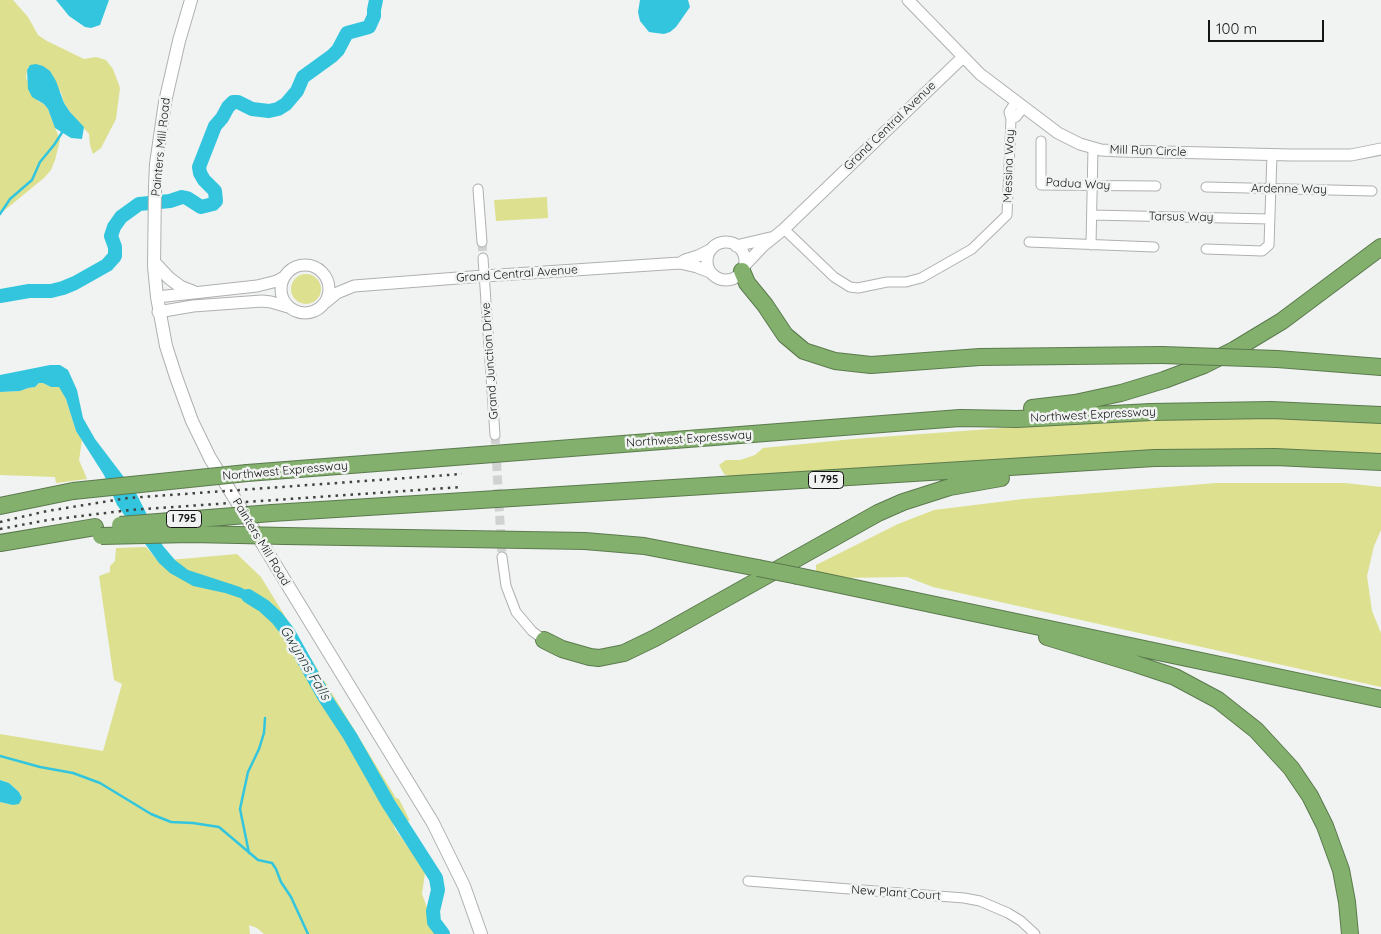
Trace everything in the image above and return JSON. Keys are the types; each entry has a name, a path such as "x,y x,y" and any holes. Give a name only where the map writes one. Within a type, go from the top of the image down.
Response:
{"highway":[{"path":"1300,308 1381,236"},
{"path":"960,418 1075,403 1144,387 1191,370 1234,350 1300,308 1381,247"},
{"path":"744,268 747,283 785,335 804,351 835,361 871,365 980,357 1162,355 1276,359 1381,368"},
{"name":"Northwest Expressway","path":"0,506 73,491 247,473 960,418 1018,419 1151,412 1262,410 1381,416"},
{"name":"I 795","path":"6,542 272,513 1154,458 1275,457 1381,462"},
{"path":"544,640 562,649 590,657 599,658 624,653 655,638 854,525 903,502 950,487 974,482 1137,465 1154,458"},
{"path":"98,531 285,536 434,537 595,542 644,546 798,576 1381,699"},
{"path":"939,606 1158,670 1203,691 1245,719 1268,741 1291,768 1319,812 1331,839 1341,870 1350,934"}],"main road":[{"name":"Painters Mill Road","path":"191,0 179,41 165,102 155,187 154,262 158,312 166,346 192,421 207,451 433,823 464,886 481,933"},
{"path":"154,262 169,278 181,287 194,292"}],"street":[{"name":"Mill Run Circle","path":"908,0 980,74 1058,133 1080,144 1093,148 1121,151 1272,154 1351,155 1381,149"},
{"name":"Grand Central Avenue","path":"158,312 193,306 262,301 288,307 305,314 320,308 337,293 354,286 680,263 697,266 710,272 717,278 730,280 739,275 774,237 963,57"},
{"name":"Messina Way","path":"784,229 834,277 850,287 858,288 887,282 906,282 921,278 972,249 1007,215 1009,112 1020,104"},
{"name":"Padua Way","path":"1041,141 1041,185 1156,186"},
{"path":"1091,246 1093,148"},
{"path":"1206,249 1264,250 1270,242 1272,154"},
{"name":"Ardenne Way","path":"1206,187 1372,191"},
{"path":"478,189 482,242"},
{"name":"Tarsus Way","path":"1092,215 1270,219"},
{"name":"Grand Central Avenue","path":"680,263 698,256 721,243 727,242 736,246 774,237"},
{"path":"1029,242 1091,246 1154,246"},
{"path":"736,246 743,252 744,268"},
{"path":"710,250 707,262 710,272"},
{"name":"Grand Junction Drive","path":"483,258 495,435"},
{"name":"Grand Central Avenue","path":"157,296 257,286 276,281 284,277 292,269 307,265 354,286"},
{"path":"324,274 329,286 326,302"},
{"path":"284,277 281,293 288,307"},
{"path":"502,557 506,586 516,612 532,631 544,640"},
{"name":"New Plant Court","path":"748,881 964,898 1008,912 1035,934"}],"green space":[{"path":"0,0 13,0 28,17 38,35 47,41 84,59 96,57 106,60 113,69 120,88 116,119 101,148 93,154 89,134 64,103 61,92 29,66 26,78 38,101 48,109 60,140 51,170 0,214"},
{"path":"547,197 548,218 496,221 494,200"},
{"path":"306,274 317,278 321,289 317,300 306,304 295,300 291,289 295,278"},
{"path":"39,383 51,387 59,386 66,399 76,431 82,440 79,460 87,479 56,483 55,477 0,475 0,392 20,391 35,387"},
{"path":"1274,415 1381,422 1381,456 733,478 724,474 719,465 726,460 740,460 755,455 763,448 853,439 1058,424"},
{"path":"1216,483 1345,483 1381,487 1381,530 1374,546 1367,576 1372,611 1381,633 1381,687 933,587 907,577 839,578 816,573 816,565 898,524 934,510 1023,499"},
{"path":"146,547 158,561 237,554 261,577 396,798 399,799 410,821 391,818 395,829 421,864 425,873 422,894 437,934 264,934 257,928 249,925 250,934 0,934 0,802 13,805 22,798 19,792 9,783 0,780 0,734 103,751 122,684 114,680 99,576 110,572 110,566 115,561 116,548"}],"water":[{"path":"56,0 109,0 100,25 91,28 85,27 69,16"},
{"path":"640,0 688,0 690,7 676,27 670,32 664,34 656,33 649,32 640,21 638,12"},
{"path":"36,64 50,71 64,103 84,127 82,139 71,138 55,128 48,109 44,104 32,97 28,89 27,70 30,65"},
{"name":"Gwynns Falls","path":"50,365 60,365 68,370 77,390 83,418 95,439 136,493 163,546 175,560 188,570 240,587 261,598 264,606 257,606 225,593 193,586 170,573 159,563 117,505 104,475 76,431 66,399 59,387 51,387 39,383 35,387 20,391 0,392 0,375"},
{"path":"0,780 9,783 19,792 22,798 19,804 13,805 0,802"}],"waterway":[{"path":"0,296 63,288 107,265 115,256 115,247 111,236 114,227 121,217 139,204 170,201 182,197 201,207 213,204 216,201 215,191 204,180 199,167 215,126 228,107 233,102 238,102 252,109 269,111 278,109 286,104 297,91 303,77 332,56 338,50 347,33 369,27 374,16 376,0"},
{"path":"0,214 10,199 32,180 40,162 63,131"},
{"name":"Gwynns Falls","path":"248,596 264,606 288,632 388,803 436,878 438,890 433,911 434,922 443,934"},
{"path":"249,853 240,809 248,772 264,733 265,718"},
{"path":"0,756 40,767 73,773 100,783 151,814 171,822 219,827 258,860 272,863 291,897 308,934"}],"tunnel":[{"path":"482,242 483,258"},
{"path":"495,435 502,557"}],"railway":[{"path":"0,522 47,511 128,498 462,474"},
{"path":"0,529 48,520 130,510 462,487"}]}
